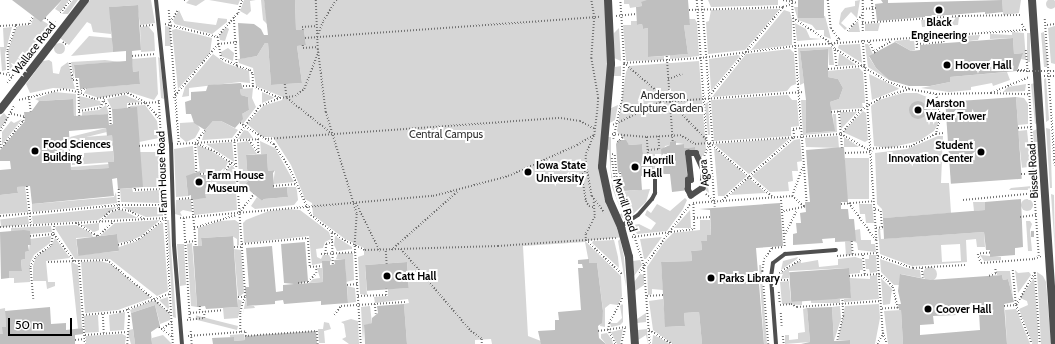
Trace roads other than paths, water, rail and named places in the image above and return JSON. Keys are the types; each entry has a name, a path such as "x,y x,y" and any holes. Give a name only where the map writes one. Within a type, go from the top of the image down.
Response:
{"street":[{"name":"Wallace Road","path":"0,110 85,0"},
{"name":"Morrill Road","path":"608,0 610,64 602,167 617,228 629,257 636,344"},
{"name":"Bissell Road","path":"1032,0 1055,342"},
{"path":"688,153 696,153 701,158 703,172 703,188 692,196 688,190 688,180 690,180 688,153"}],"lane":[{"name":"Farm House Road","path":"156,0 171,139 174,238 182,344"},
{"path":"617,228 638,216 652,199 655,194 655,176"},
{"path":"776,344 771,277 773,263 785,254 836,250"}],"place":[{"name":"Black Engineering","path":"939,10"},
{"name":"Hoover Hall","path":"947,65"},
{"name":"Marston Water Tower","path":"918,110"},
{"name":"Food Sciences Building","path":"35,151"},
{"name":"Student Innovation Center","path":"981,152"},
{"name":"Morrill Hall","path":"635,167"},
{"name":"Iowa State University","path":"528,172"},
{"name":"Farm House Museum","path":"199,182"},
{"name":"Catt Hall","path":"387,276"},
{"name":"Parks Library","path":"711,278"},
{"name":"Coover Hall","path":"928,309"}],"park label":[{"name":"Anderson Sculpture Garden","path":"663,102"},
{"name":"Central Campus","path":"446,134"}]}
